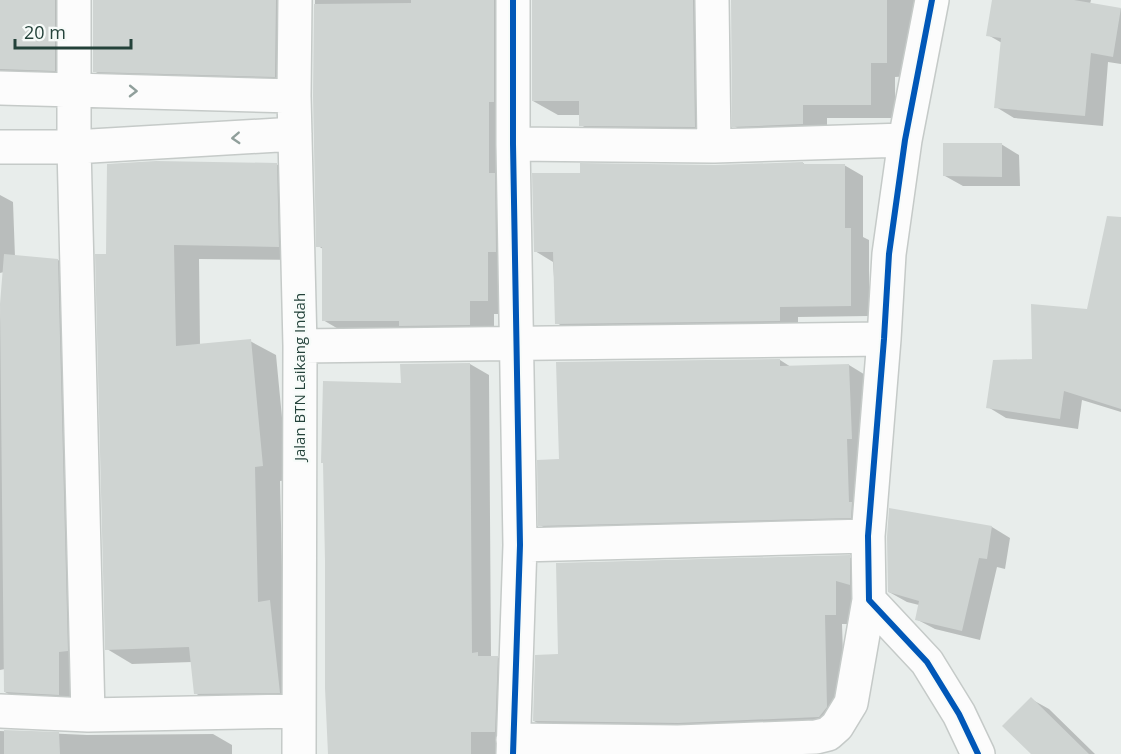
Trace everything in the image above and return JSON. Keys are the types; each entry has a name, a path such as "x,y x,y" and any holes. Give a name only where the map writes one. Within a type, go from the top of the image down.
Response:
{"street":[{"path":"74,0 74,147 88,715"},
{"name":"Jalan BTN Laikang Indah","path":"295,0 294,96 300,346 299,754"},
{"path":"513,0 513,144 520,545 513,747 816,737 828,734 837,726 851,703 869,600 868,536 889,254 905,140 932,0"},
{"path":"712,0 714,146"},
{"path":"0,88 294,96"},
{"path":"0,147 74,147 295,134"},
{"path":"513,144 714,146 905,140"},
{"path":"300,346 884,339"},
{"path":"520,545 868,536"},
{"path":"869,600 927,662 959,714 978,754"},
{"path":"0,711 88,715 298,711"}],"building":[{"path":"0,0 55,0 55,71 0,69"},
{"path":"93,0 276,0 275,77 93,72"},
{"path":"411,0 494,0 494,102 489,102 489,173 495,173 496,252 488,252 488,301 470,301 470,325 399,326 399,321 322,321 322,247 316,247 314,4 411,3"},
{"path":"532,0 693,0 695,127 579,126 579,101 532,101"},
{"path":"731,0 887,0 887,63 871,63 871,105 803,105 803,124 732,127"},
{"path":"992,0 1074,0 1121,8 1113,57 1091,53 1085,116 994,108 1001,38 986,36"},
{"path":"943,143 1002,143 1002,177 943,176"},
{"path":"156,161 277,163 279,247 174,245 176,346 251,339 263,466 255,467 258,602 270,600 280,693 194,694 189,647 105,650 95,254 106,254 107,164"},
{"path":"803,162 803,164 845,164 845,228 851,228 851,306 780,307 780,321 555,324 553,252 534,252 532,173 580,173 580,163 715,165"},
{"path":"1107,216 1121,217 1121,409 1064,391 1060,419 986,408 993,360 1032,359 1031,304 1087,309"},
{"path":"4,254 58,259 68,651 59,652 59,695 4,692 0,304"},
{"path":"780,359 780,366 849,364 852,439 847,439 849,502 852,502 851,518 538,526 537,460 559,459 556,362"},
{"path":"470,363 472,653 478,652 478,656 498,656 495,732 471,732 471,754 328,754 325,688 323,463 321,463 323,381 401,383 400,364"},
{"path":"889,508 992,526 987,559 979,558 962,631 915,620 919,601 888,592"},
{"path":"850,555 850,585 836,581 836,615 825,615 827,707 819,717 678,723 533,721 535,655 558,654 556,563"},
{"path":"1031,697 1089,754 1031,754 1002,726"},
{"path":"4,730 59,732 60,754 4,754"}],"cycle path":[{"path":"513,0 513,144 520,545 513,754"},
{"path":"932,0 905,140 889,254 868,536 869,600 927,662 959,714 978,754"}]}
